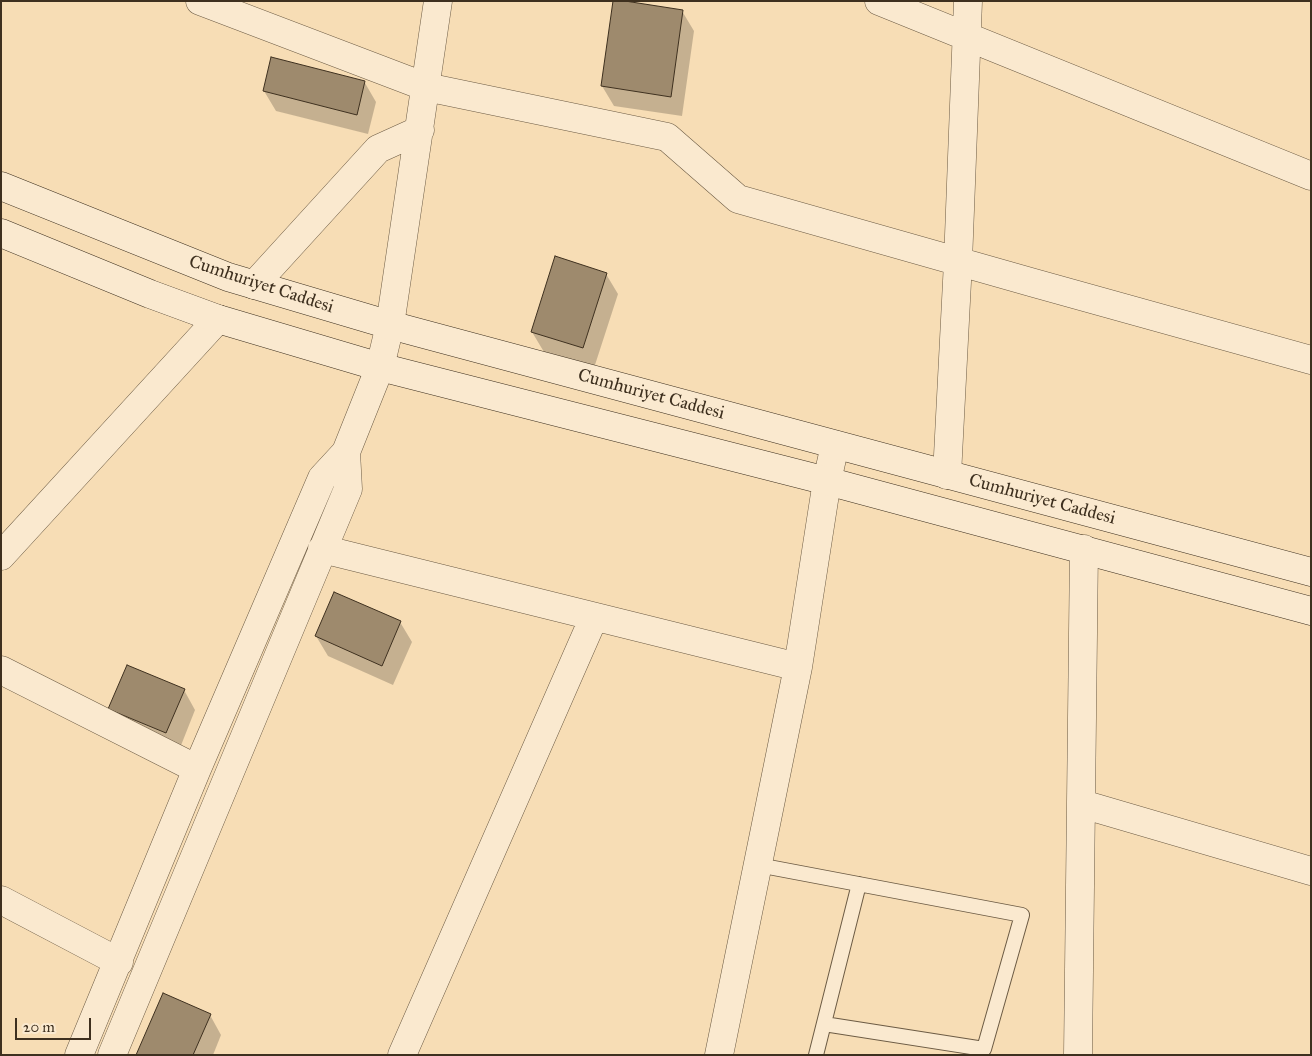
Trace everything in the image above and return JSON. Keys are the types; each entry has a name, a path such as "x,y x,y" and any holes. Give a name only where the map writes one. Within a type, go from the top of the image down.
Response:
{"street":[{"path":"200,1 426,87 666,137 738,199 1311,360"},
{"path":"79,1055 119,962 197,768 322,478 346,452 380,367 390,325 438,1"},
{"path":"879,1 1311,176"},
{"path":"946,475 958,262 968,1"},
{"path":"254,285 378,149 420,130"},
{"name":"Cumhuriyet Caddesi","path":"1,186 228,277 254,285 390,325 1311,572"},
{"name":"Cumhuriyet Caddesi","path":"1,233 150,294 218,319 380,367 826,481 1311,611"},
{"path":"1,556 218,319"},
{"path":"719,1055 798,666 826,481 835,445"},
{"path":"112,1055 348,489 346,452"},
{"path":"322,549 798,666"},
{"path":"1078,1055 1084,549"},
{"path":"402,1055 594,617"},
{"path":"1,670 197,768"},
{"path":"1082,804 1311,871"},
{"path":"1,900 119,962"}],"lane":[{"path":"758,865 1022,914 984,1049 824,1024"},
{"path":"816,1055 860,884"}],"building":[{"path":"613,1 625,1 683,10 671,97 601,86"},
{"path":"271,57 365,81 357,115 263,91"},
{"path":"555,256 607,273 583,348 531,332"},
{"path":"334,592 401,621 382,666 315,636"},
{"path":"127,665 185,689 166,733 108,709"},
{"path":"163,993 211,1014 193,1055 136,1055"}]}
